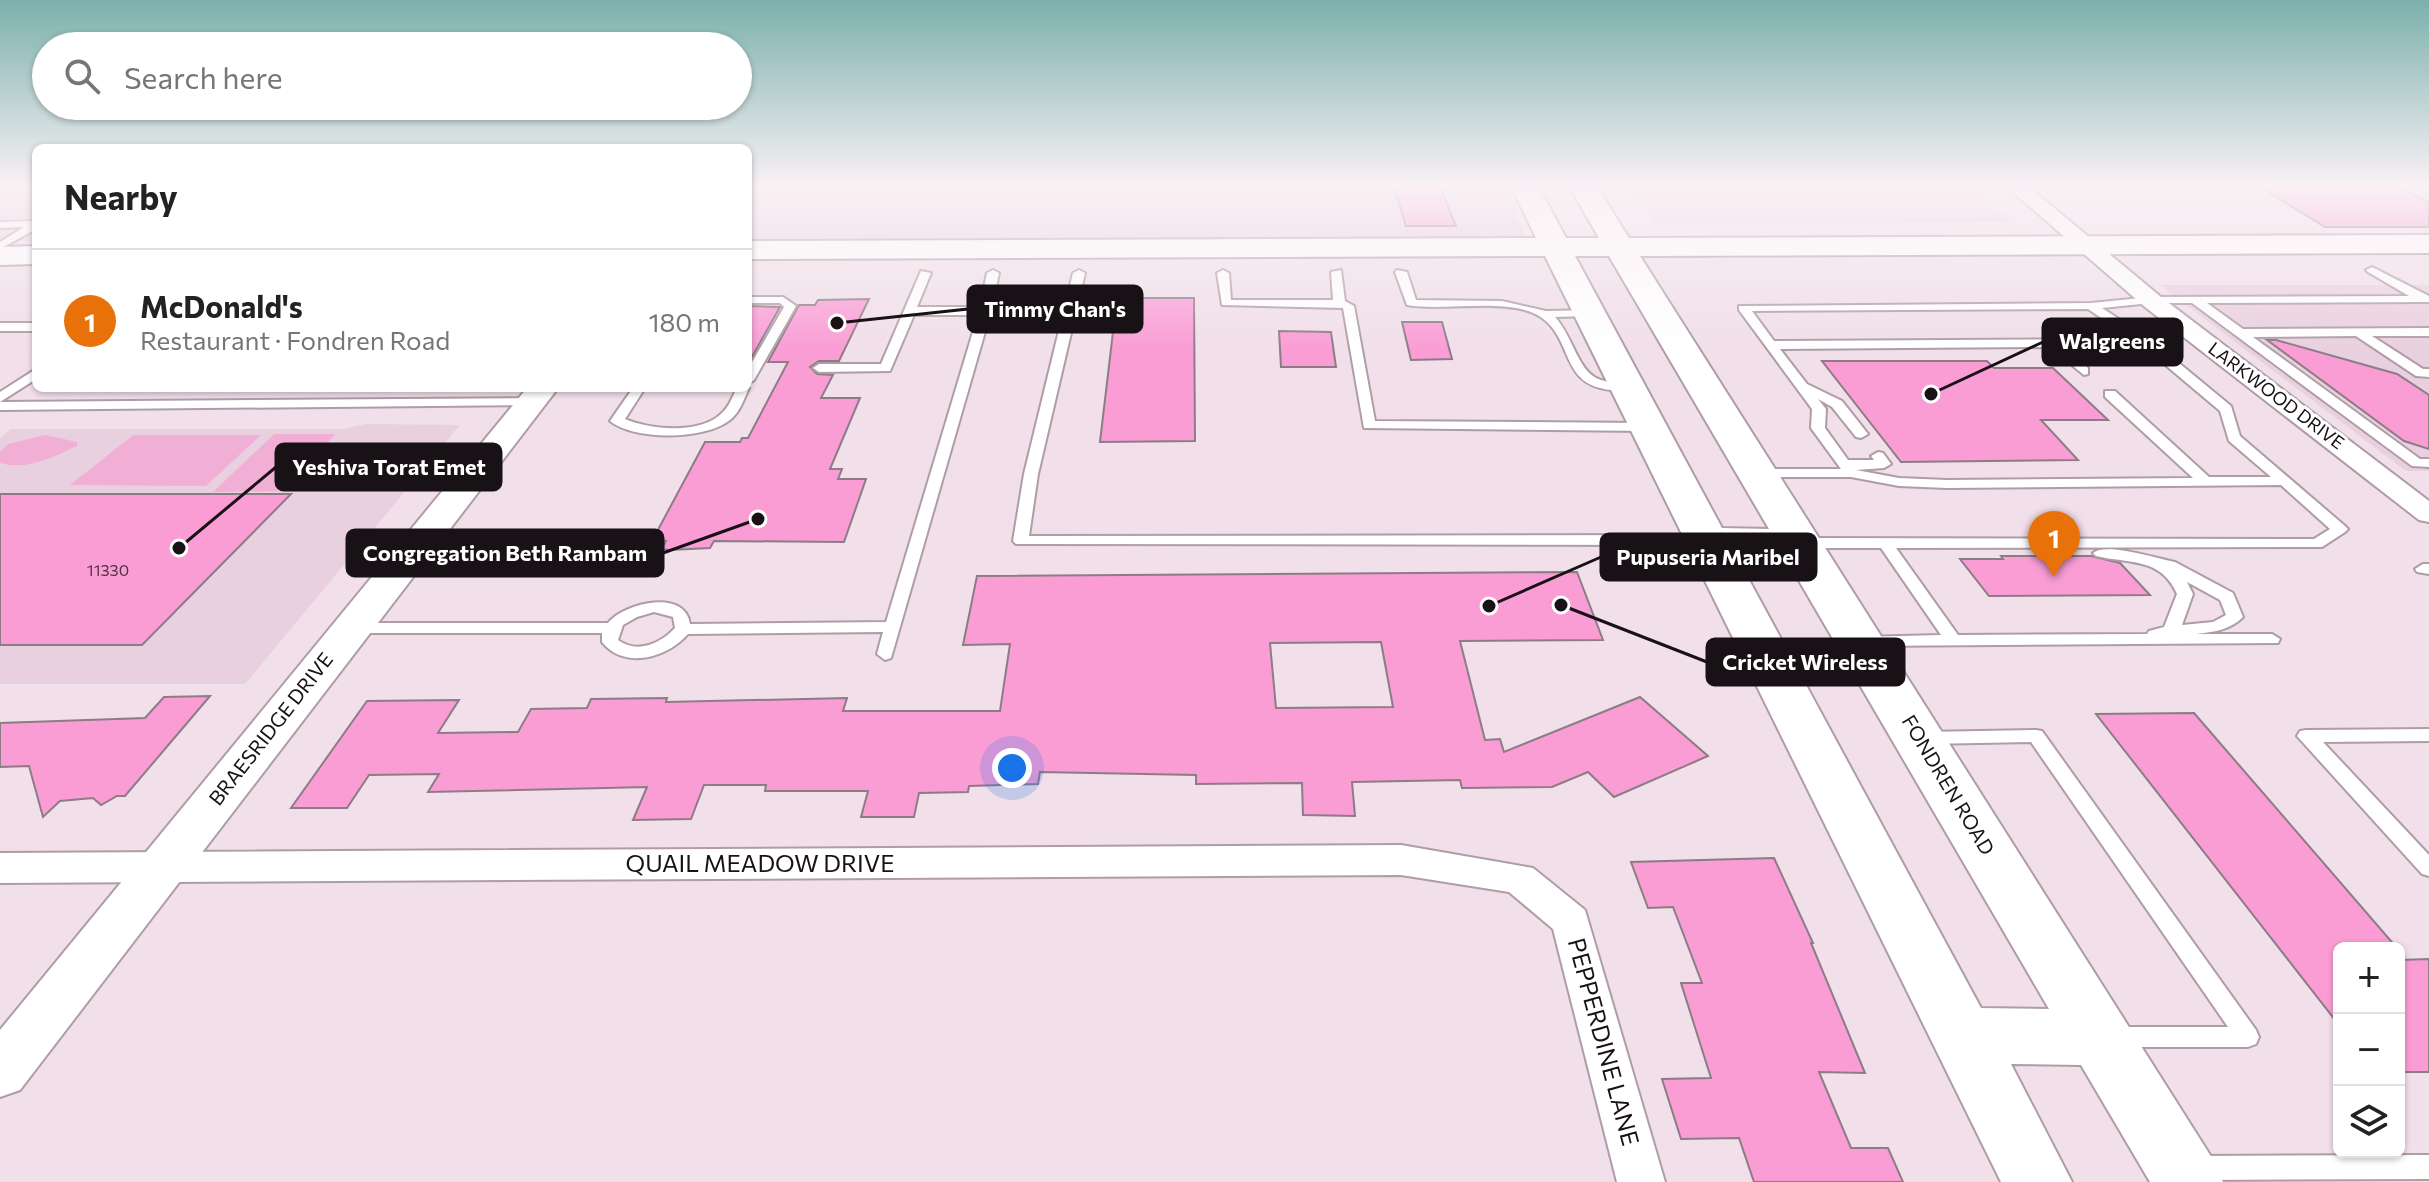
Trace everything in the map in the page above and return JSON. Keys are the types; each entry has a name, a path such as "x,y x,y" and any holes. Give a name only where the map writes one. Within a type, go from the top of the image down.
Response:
{"main road":[{"path":"1552,239 2037,1182"},
{"name":"FONDREN ROAD","path":"1614,239 2184,1175"},
{"path":"1626,259 2085,245 2429,244"},
{"path":"752,250 1083,261 1626,259 2115,270 2372,270 2427,289"},
{"path":"0,256 32,255"},
{"path":"752,273 993,273 1083,261 1223,273 1401,272 1563,259"},
{"path":"0,279 32,279"},
{"path":"1706,540 1799,543"},
{"path":"1962,1036 2101,1037"}],"street":[{"name":"LARKWOOD DRIVE","path":"2079,239 2151,300 2429,514"},
{"name":"BRAESRIDGE DRIVE","path":"0,1072 538,395"},
{"name":"QUAIL MEADOW DRIVE","path":"0,868 1401,860 1519,879"},
{"name":"PEPPERDINE LANE","path":"1519,879 1571,921 1641,1182"}],"lane":[{"path":"1083,261 1031,474 1021,541 1706,540"},
{"path":"1337,272 1339,303"},
{"path":"1401,272 1411,303 1513,304 1546,314 1590,312"},
{"path":"819,368 886,368 925,273"},
{"path":"885,654 985,311 993,273"},
{"path":"1223,273 1226,303 1339,303 1348,306 1369,425 1648,427"},
{"path":"2283,481 1947,484 1899,482 1848,469 1818,428 1819,409 1743,308 2091,306 2151,300 2427,289"},
{"path":"752,300 783,300 790,306 752,373"},
{"path":"2195,300 2417,463 2429,463"},
{"path":"1888,548 2317,544 2340,529 2234,438 2226,409 2147,343 2091,306"},
{"path":"910,311 985,311"},
{"path":"1546,314 1560,332 1582,376 1594,384 1628,388"},
{"path":"0,327 32,327"},
{"path":"2358,332 2420,373 2429,373"},
{"path":"2239,333 2429,332"},
{"path":"1771,345 2147,343"},
{"path":"2054,344 2084,371"},
{"path":"0,398 32,376"},
{"path":"1799,383 1837,404 1861,434"},
{"path":"154,403 167,392"},
{"path":"200,403 212,392"},
{"path":"435,402 444,392"},
{"path":"636,392 617,421 637,430 702,429 728,415 741,392"},
{"path":"2110,394 2206,482"},
{"path":"0,406 435,402 538,395"},
{"path":"1757,473 1848,469 1884,464 1878,456"},
{"path":"1799,543 2115,553 2165,563 2197,579 2227,597 2235,617 2216,627 2171,631 2134,641"},
{"path":"1888,548 1953,640"},
{"path":"2151,560 2177,576 2185,594 2171,631"},
{"path":"350,628 612,628 629,614 654,607 675,610 684,622 683,629 669,643 634,652 623,651 610,642 612,628"},
{"path":"683,629 893,627"},
{"path":"1859,640 2272,639"},
{"path":"2429,735 2306,736 2429,868"},
{"path":"1920,738 2036,736 2248,1037 2101,1037"},
{"path":"2184,1175 2429,1167"}],"shaded area":[{"path":"0,239 32,239 32,241"},
{"path":"2160,285 2429,285 2429,471 2406,471"},
{"path":"366,424 460,425 245,684 0,684 0,438 11,429 343,429"},
{"path":"274,434 336,434 279,491 213,492"},
{"path":"45,435 77,442 77,446 30,464 0,463 0,452 8,444"},
{"path":"133,435 261,435 206,486 70,485"}],"building":[{"path":"1117,298 1194,298 1195,441 1100,442"},
{"path":"869,299 839,361 819,361 810,367 817,374 833,375 821,398 860,398 830,469 842,469 838,479 866,479 844,542 714,541 710,548 669,550 662,549 666,541 652,541 705,442 740,442 742,438 748,438 788,362 768,362 799,305 815,305 818,300"},
{"path":"752,306 780,307 752,357"},
{"path":"1402,322 1442,322 1452,359 1411,360"},
{"path":"1279,331 1331,332 1336,367 1281,367"},
{"path":"2267,340 2397,374 2429,395 2429,449 2404,441"},
{"path":"1822,361 1987,361 1994,368 2053,368 2108,420 2041,420 2078,460 1901,462"},
{"path":"0,494 291,494 142,645 0,645"},
{"path":"2001,556 2091,556 2120,563 2150,595 1989,596 1960,559 2003,559"},
{"path":"1577,572 1603,640 1460,641 1485,740 1500,739 1504,752 1640,697 1708,756 1614,797 1588,772 1552,787 1462,788 1460,780 1352,782 1355,816 1303,815 1302,783 1196,784 1196,775 1040,772 1038,784 969,786 968,792 919,793 914,817 861,817 868,791 765,791 766,785 704,785 691,819 633,820 647,787 428,792 439,774 369,775 347,808 291,808 367,701 459,700 438,733 518,732 531,709 587,708 591,699 667,698 666,702 847,698 843,711 1000,711 1010,644 963,645 977,576","holes":["1381,642 1393,707 1276,708 1270,643"]},
{"path":"210,696 125,796 117,796 101,805 93,798 60,801 43,817 29,766 0,767 0,723 145,718 164,697"},
{"path":"2194,713 2392,942 2333,942 2333,1017 2096,714"},
{"path":"1774,858 1813,943 1865,1073 1819,1072 1851,1148 1888,1148 1903,1182 1754,1182 1739,1138 1681,1139 1662,1079 1711,1078 1681,983 1702,983 1673,907 1648,908 1631,862"},
{"path":"2429,959 2429,1072 2405,1072 2405,960"}],"place":[{"name":"Timmy Chan's","path":"837,323"},
{"name":"Walgreens","path":"1931,394"},
{"name":"Congregation Beth Rambam","path":"758,519"},
{"name":"Yeshiva Torat Emet","path":"179,548"},
{"name":"McDonald's","path":"2054,577"},
{"name":"Cricket Wireless","path":"1561,605"},
{"name":"Pupuseria Maribel","path":"1489,606"}]}
